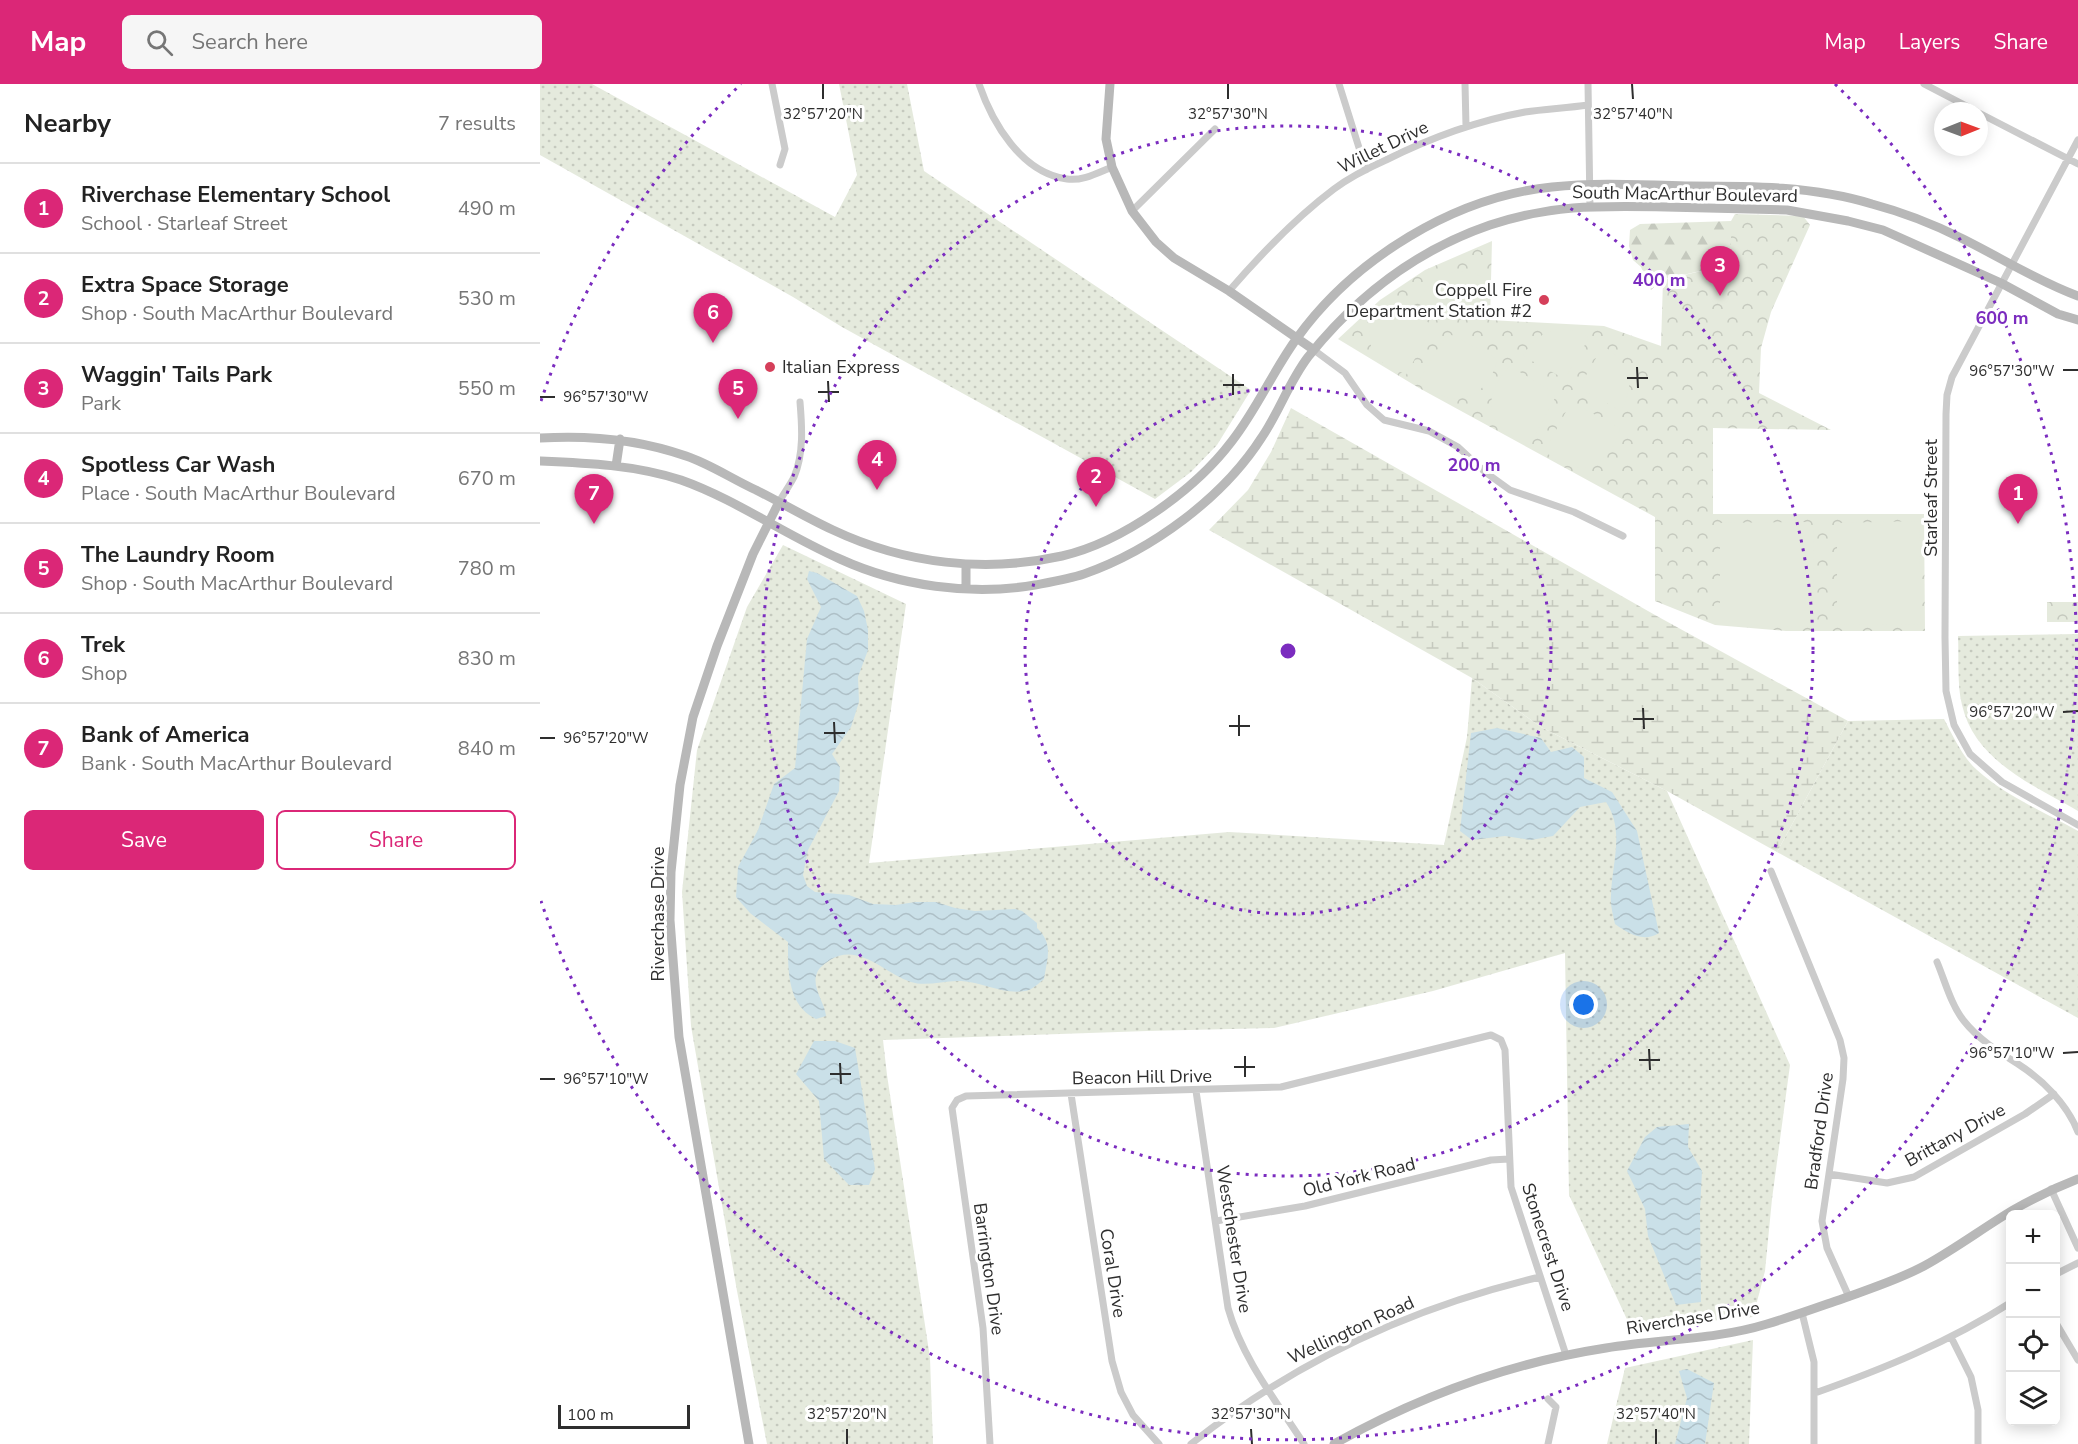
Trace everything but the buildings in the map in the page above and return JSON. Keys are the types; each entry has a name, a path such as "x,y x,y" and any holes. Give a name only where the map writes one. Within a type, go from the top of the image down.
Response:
{"main road":[{"path":"1110,84 1106,139 1112,167 1132,211 1156,242 1174,258 1229,291 1314,351"},
{"name":"South MacArthur Boulevard","path":"540,438 577,436 620,439 656,447 697,460 833,531 875,548 920,559 966,565 1014,564 1067,555 1092,546 1146,518 1196,480 1226,448 1250,415 1297,338 1319,309 1346,282 1387,252 1430,225 1466,208 1507,196 1549,187 1590,185 1750,187 1836,195 1871,203 1957,236 2056,288 2078,296"},
{"name":"South MacArthur Boulevard","path":"540,461 615,466 655,472 683,481 839,559 877,574 914,582 966,588 1033,586 1083,574 1164,534 1219,489 1241,465 1262,437 1294,380 1314,351 1358,302 1409,264 1442,245 1489,226 1522,216 1550,210 1590,206 1787,210 1817,214 1882,230 2001,283 2058,314 2078,320"},
{"path":"615,466 620,439"},
{"name":"Riverchase Drive","path":"749,1444 679,1037 674,996 670,911 671,872 677,812 693,717 717,646 753,554 779,502"},
{"path":"966,565 966,588"},
{"name":"Riverchase Drive","path":"1334,1444 1376,1420 1462,1383 1505,1369 1566,1354 1702,1337 1765,1325 1849,1297 1890,1282 1926,1265 1970,1239 2012,1210 2051,1189 2078,1179"}],"street":[{"path":"772,84 785,149 780,165"},
{"path":"979,84 1001,133 1022,155 1042,171 1067,179 1089,177 1112,167"},
{"path":"1339,84 1366,170"},
{"path":"1465,84 1466,126"},
{"path":"1588,84 1590,206"},
{"path":"1924,84 1958,102"},
{"name":"Willet Drive","path":"1229,291 1263,252 1294,222 1336,188 1366,170 1420,143 1466,126 1524,112 1588,105"},
{"path":"1988,118 2078,164"},
{"path":"1132,211 1215,129"},
{"name":"Starleaf Street","path":"2078,140 1952,376 1947,395 1945,637 1946,691 1954,725 1970,754 2002,782 2078,825"},
{"path":"1314,351 1345,373 1367,405 1384,420 1429,431 1458,447 1485,472 1510,490 1574,512 1623,536"},
{"name":"Riverchase Drive","path":"779,502 798,465 802,434 800,402"},
{"name":"Bradford Drive","path":"1771,871 1840,1040 1844,1058 1844,1079 1822,1221 1833,1265 1849,1297"},
{"path":"1937,962 1963,1020 1995,1050 2018,1064 2054,1094 2074,1121 2078,1132"},
{"name":"Beacon Hill Drive","path":"957,1100 966,1096 1281,1087 1480,1037 1491,1035 1500,1040"},
{"name":"Stonecrest Drive","path":"1500,1040 1505,1050 1511,1188 1566,1354"},
{"name":"Westchester Drive","path":"1196,1091 1228,1308 1234,1328 1268,1388 1304,1444"},
{"name":"Coral Drive","path":"1071,1094 1112,1361 1121,1392 1133,1415 1159,1444"},
{"name":"Brittany Drive","path":"1829,1174 1887,1183 1914,1177 2025,1114 2054,1094"},
{"name":"Barrington Drive","path":"957,1100 952,1108 983,1328 990,1444"},
{"name":"Old York Road","path":"1216,1221 1305,1206 1491,1160 1509,1159"},
{"path":"2051,1189 2078,1248"},
{"path":"2060,1272 2078,1263"},
{"name":"Wellington Road","path":"1191,1444 1240,1406 1268,1388 1323,1357 1388,1325 1455,1300 1540,1278"},
{"path":"1815,1393 1915,1355 2006,1305"},
{"path":"1802,1313 1810,1337 1814,1362 1814,1444"},
{"path":"2060,1331 2078,1360"},
{"path":"1951,1337 1971,1377 1978,1410 1978,1444"},
{"path":"1548,1399 1556,1407 1548,1444"}],"green space":[{"path":"540,84 592,84 835,217 857,175 839,84 907,84 924,171 1251,390 1217,445 1191,472 1155,499 842,327 793,297 540,155"},
{"path":"1735,214 1803,216 1810,225 1771,312 1761,348 1759,393 1831,430 1713,428 1713,514 1924,514 1925,631 1786,631 1715,625 1655,601 1655,517 1419,388 1338,339 1380,300 1425,270 1492,241 1490,320 1604,326 1661,346 1663,280 1731,264 1731,221"},
{"path":"1731,221 1731,264 1661,280 1651,290 1641,267 1633,260 1629,246 1630,230 1640,224"},
{"path":"1461,271 1474,273 1485,279 1463,318 1457,320 1420,298 1437,279"},
{"path":"1386,298 1429,323 1431,329 1406,375 1385,365 1372,349 1369,332 1371,322"},
{"path":"1558,329 1574,331 1589,338 1567,375 1561,377 1523,356 1538,338"},
{"path":"1452,335 1497,359 1491,377 1485,385 1479,391 1462,398 1443,396 1418,382 1445,337"},
{"path":"1603,346 1620,359 1628,374 1628,391 1621,411 1583,390 1581,384"},
{"path":"1510,366 1553,392 1555,398 1530,444 1504,430 1493,414 1492,397 1499,381"},
{"path":"1575,404 1620,428 1613,446 1601,461 1584,468 1564,464 1544,452 1569,406"},
{"path":"1291,408 1655,615 1848,721 1777,852 1667,791 1541,727 1472,678 1209,530 1248,490 1271,452"},
{"path":"1919,521 1921,625 1837,624 1837,528 1839,523"},
{"path":"1809,522 1814,528 1813,627 1764,626 1720,620 1720,523"},
{"path":"783,545 906,604 869,863 1229,832 1444,845 1467,737 1472,678 1541,727 1667,791 1790,1065 1765,1271 1753,1317 1631,1328 1569,1195 1565,953 1433,991 1274,1028 883,1040 930,1358 933,1444 767,1444 737,1291 691,1026 682,892 697,750 747,607"},
{"path":"2047,602 2078,602 2078,622 2047,622"},
{"path":"2078,634 2078,811 2025,781 2008,769 1979,742 1969,725 1960,697 1958,636"},
{"path":"1944,719 1963,753 1977,770 2013,796 2078,831 2078,1018 1777,852 1848,721"},
{"path":"1753,1340 1749,1444 1607,1444 1625,1368"}],"water":[{"path":"809,571 817,573 857,596 864,611 868,630 868,650 858,677 859,702 851,727 832,754 840,767 839,791 808,850 803,875 807,886 815,892 849,895 873,904 936,902 975,911 1015,909 1022,911 1037,923 1037,928 1046,940 1048,952 1044,979 1030,989 1017,992 961,981 929,984 911,982 862,957 841,955 830,960 817,973 817,989 826,1016 816,1019 806,1013 794,996 789,975 788,942 750,913 736,897 738,867 758,830 774,784 795,768 807,639 821,607 807,579"},
{"path":"1497,728 1541,738 1551,752 1572,747 1584,757 1584,778 1612,792 1637,831 1659,933 1641,937 1615,924 1611,899 1616,835 1612,813 1606,802 1580,807 1553,836 1531,840 1505,836 1472,840 1460,831 1471,733"},
{"path":"814,1041 835,1041 855,1048 875,1169 869,1185 849,1185 824,1159 819,1101 796,1074"},
{"path":"1689,1124 1688,1147 1702,1171 1701,1302 1676,1305 1648,1236 1645,1209 1627,1171 1645,1137 1657,1127"},
{"path":"1687,1369 1714,1383 1705,1444 1675,1444 1687,1398 1679,1371"}],"place":[{"name":"Waggin' Tails Park","path":"1720,296"},
{"name":"Coppell Fire Department Station #2","path":"1544,300"},
{"name":"Trek","path":"713,343"},
{"name":"Italian Express","path":"770,367"},
{"name":"The Laundry Room","path":"738,419"},
{"name":"Spotless Car Wash","path":"877,490"},
{"name":"Extra Space Storage","path":"1096,507"},
{"name":"Bank of America","path":"594,524"},
{"name":"Riverchase Elementary School","path":"2018,524"}]}
